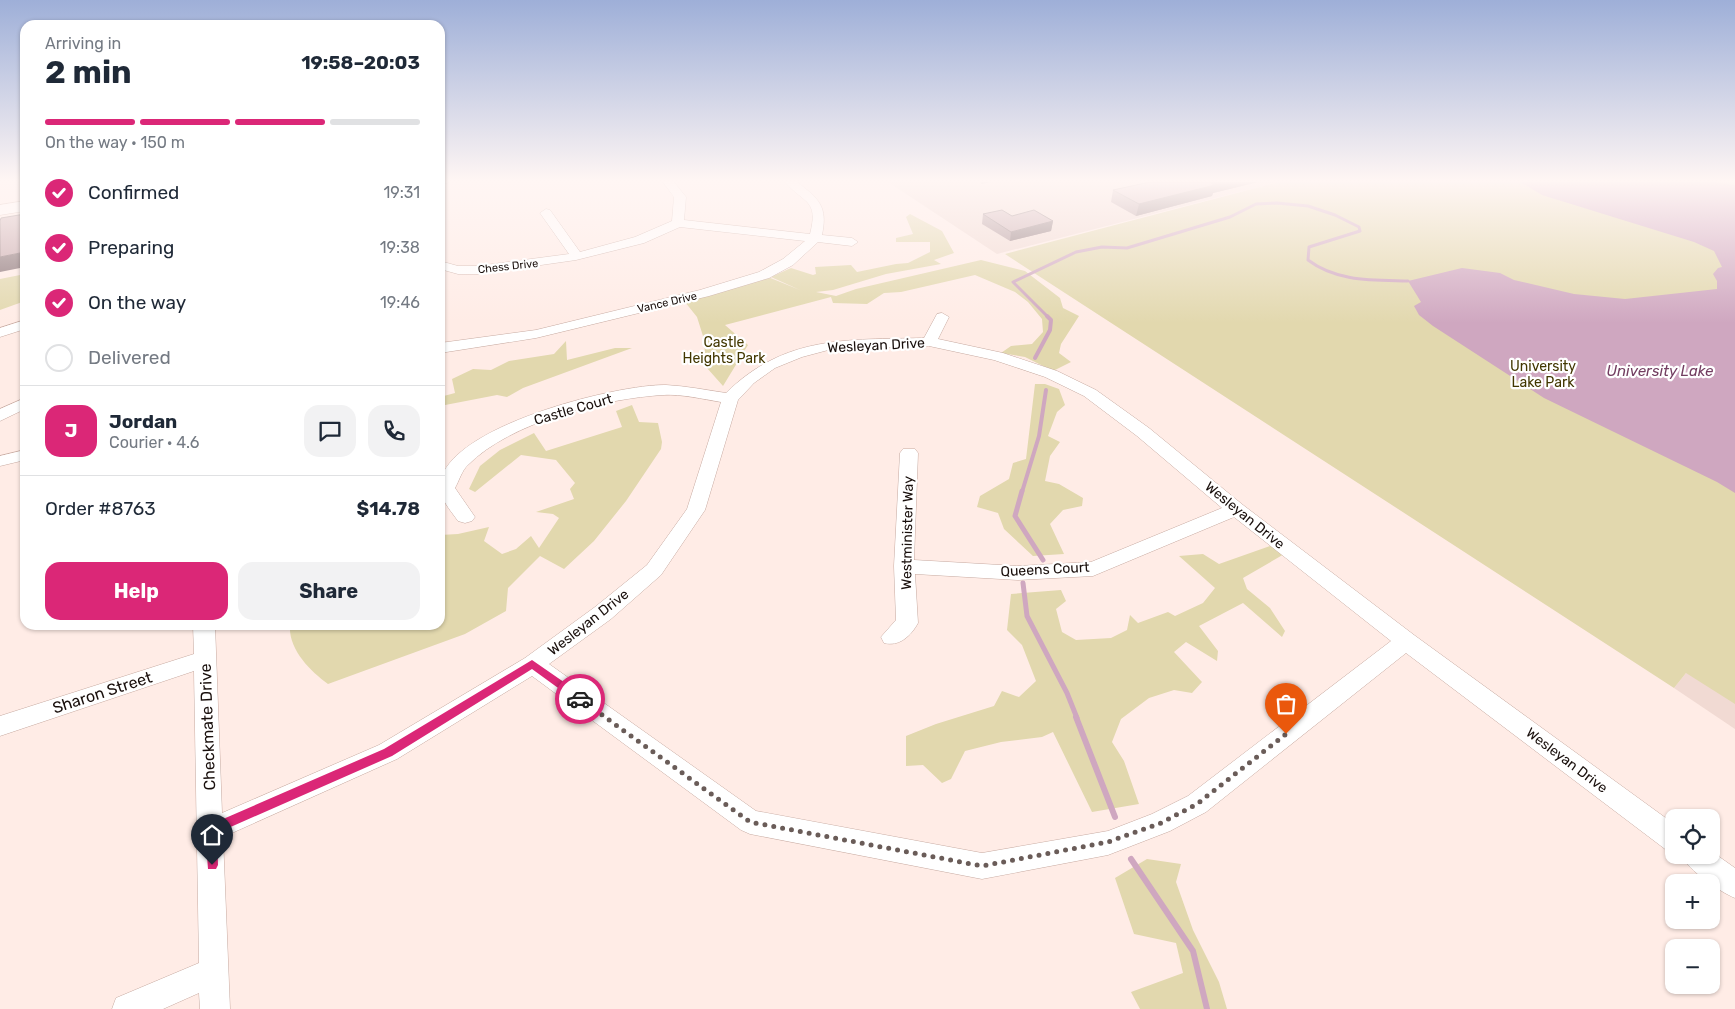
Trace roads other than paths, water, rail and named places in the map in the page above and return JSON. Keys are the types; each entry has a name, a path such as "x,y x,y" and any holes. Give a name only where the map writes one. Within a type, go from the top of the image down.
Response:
{"street":[{"path":"557,229 576,255"},
{"name":"Chess Drive","path":"445,266 459,270 493,269 576,255 636,242 667,229"},
{"path":"734,229 852,242"},
{"path":"815,238 817,229"},
{"name":"Vance Drive","path":"445,347 536,334 747,282 788,262 815,238"},
{"path":"929,342 942,317"},
{"path":"0,333 20,326"},
{"name":"Wesleyan Drive","path":"211,830 388,752 532,664 603,614 654,570 696,510 708,465 730,398 748,380 770,365 797,354 832,345 929,342 998,356 1051,374 1090,393 1143,432 1236,509 1406,641 1665,833"},
{"name":"Castle Court","path":"465,517 446,488 460,462 498,435 544,414 608,397 665,390 730,398"},
{"path":"0,416 20,406"},
{"name":"Westminister Way","path":"892,637 907,623 904,566 910,453"},
{"path":"0,461 20,456"},
{"name":"Queens Court","path":"904,566 1018,573 1093,568 1236,509"},
{"name":"Checkmate Drive","path":"204,630 215,1009"},
{"path":"532,664 750,822 982,866 1108,842 1161,823 1197,804 1406,641"},
{"name":"Sharon Street","path":"0,726 205,659"},
{"path":"1707,864 1735,885"},
{"path":"127,1009 215,971"}],"water":[{"name":"University Lake","path":"1652,229 1735,229 1735,493 1717,482 1544,398 1419,315 1414,306 1421,302 1408,281 1462,268 1500,273 1514,280 1574,294 1625,299 1717,289 1717,281 1713,274 1718,268 1722,267 1714,251 1694,242"}],"waterway":[{"path":"1035,358 1050,330 1051,320 1013,282 1076,252 1102,247 1127,248 1190,229"},
{"path":"1360,229 1360,231 1309,247 1308,260 1319,267 1343,276 1408,281"},
{"path":"1022,492 1039,436 1046,390"},
{"path":"1022,491 1015,516 1043,560"},
{"path":"1023,583 1027,616 1067,693 1077,718"},
{"path":"1076,717 1115,817"},
{"path":"1131,859 1193,951 1207,1009"}],"park label":[{"name":"Castle Heights Park","path":"724,350"},
{"name":"University Lake Park","path":"1543,374"}]}
